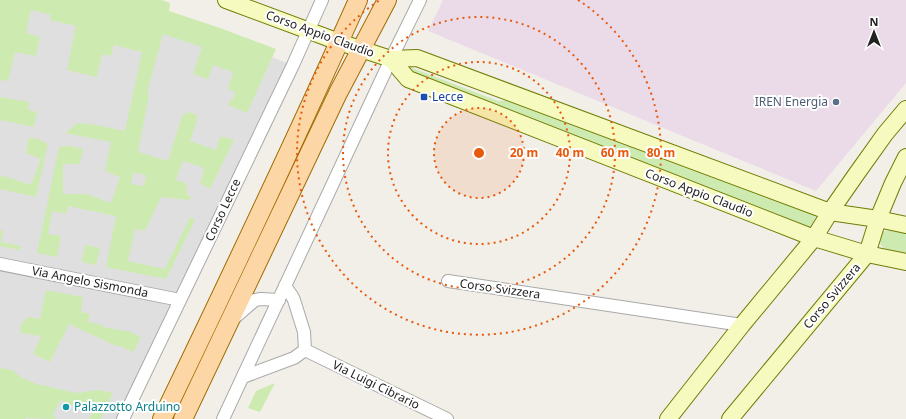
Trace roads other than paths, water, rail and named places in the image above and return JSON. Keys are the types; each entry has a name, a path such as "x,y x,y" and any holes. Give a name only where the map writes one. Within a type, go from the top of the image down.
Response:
{"main road":[{"path":"162,419 224,290 340,42 358,0"},
{"path":"183,419 338,93 387,0"}],"street":[{"name":"Corso Appio Claudio","path":"226,0 391,59 417,58 830,212 906,225"},
{"name":"Corso Lecce","path":"123,419 322,0"},
{"path":"223,419 420,0"},
{"name":"Corso Appio Claudio","path":"391,59 408,79 814,238 867,254 906,262"},
{"path":"668,419 742,325 814,238 830,212 885,134 906,109"},
{"name":"Corso Svizzera","path":"730,419 867,254 878,219 906,157"},
{"name":"Via Angelo Sismonda","path":"0,264 180,300"},
{"name":"Corso Svizzera","path":"448,282 742,325"},
{"path":"243,376 294,358 305,350 304,332 292,296 285,286"},
{"path":"227,325 256,300 279,300"},
{"name":"Via Luigi Cibrario","path":"305,350 447,419"}],"place":[{"name":"Lecce","path":"424,97"},
{"name":"IREN Energia","path":"836,102"},
{"name":"Palazzotto Arduino","path":"66,407"}]}
